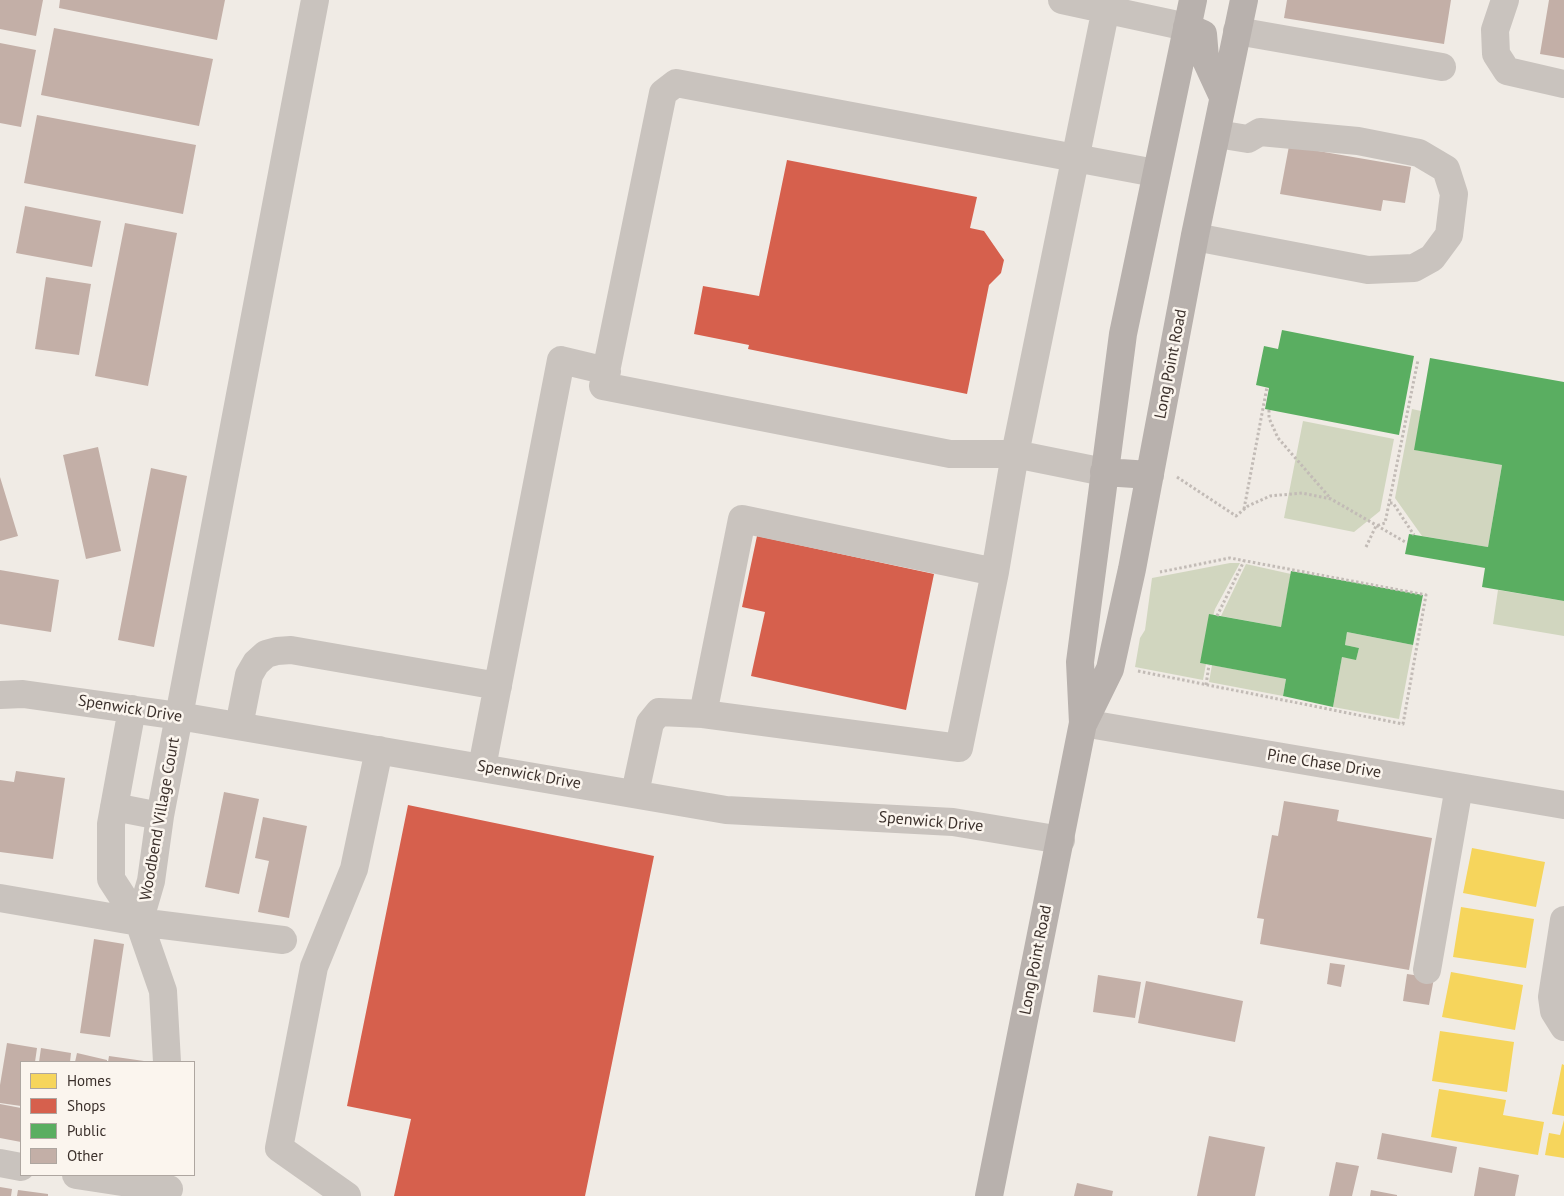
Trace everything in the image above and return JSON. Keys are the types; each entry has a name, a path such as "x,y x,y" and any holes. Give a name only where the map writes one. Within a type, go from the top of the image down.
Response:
{"main road":[{"name":"Long Point Road","path":"989,1196 1083,723 1080,662 1123,334 1155,173 1193,0"},
{"name":"Long Point Road","path":"1083,723 1110,669 1163,475 1195,237 1244,0"},
{"path":"1187,27 1203,34 1205,58 1223,97"},
{"path":"1104,472 1163,475"}],"street":[{"name":"Woodbend Village Court","path":"140,922 151,881 160,816 315,0"},
{"path":"1505,0 1495,30 1496,54 1507,71 1564,84"},
{"path":"1072,1 1187,27"},
{"path":"634,793 650,723 659,712 703,714 959,748 996,572 1015,454 1106,8"},
{"path":"1237,31 1442,67"},
{"path":"1104,472 1015,454 950,454 603,386 663,93 676,83 1155,173"},
{"path":"1195,237 1368,270 1414,268 1432,258 1449,235 1454,194 1446,169 1419,153 1348,140 1260,132 1248,139 1217,134"},
{"path":"482,767 561,360 606,371"},
{"path":"703,714 742,519 996,572"},
{"path":"239,726 250,675 256,662 266,654 277,650 291,650 498,686"},
{"name":"Spenwick Drive","path":"0,695 23,694 179,716 726,810 954,822 1061,840"},
{"name":"Woodbend Village Court","path":"132,709 111,824 110,879 140,922 163,991 168,1061"},
{"name":"Pine Chase Drive","path":"1083,723 1564,805"},
{"path":"346,1196 279,1148 314,967 354,869 379,750"},
{"path":"1427,970 1460,787"},
{"path":"114,808 160,816"},
{"path":"0,898 140,922 283,940"},
{"path":"1564,920 1552,996 1554,1011 1564,1027"},
{"path":"0,1163 20,1166"},
{"path":"84,1176 169,1186"}],"path":[{"path":"1366,546 1376,526 1385,523 1418,360"},
{"path":"1244,509 1267,387"},
{"path":"1269,410 1269,418 1278,438 1331,499 1408,543"},
{"path":"1163,475 1236,516 1259,501 1280,494 1302,493 1331,499"},
{"path":"1390,503 1394,503 1414,535"},
{"path":"1130,669 1403,724 1426,595 1230,558 1158,573"},
{"path":"1217,616 1244,561"},
{"path":"1206,685 1209,665"}],"green space":[{"path":"1412,409 1421,411 1415,450 1502,465 1488,547 1422,536 1395,498"},
{"path":"1303,421 1394,439 1380,511 1354,532 1284,518"},
{"path":"1230,563 1240,563 1215,609 1200,663 1206,664 1203,680 1135,667 1140,638 1145,630 1152,578"},
{"path":"1246,564 1291,574 1281,627 1221,616"},
{"path":"1498,590 1564,601 1564,636 1493,624"},
{"path":"1347,632 1413,645 1399,719 1333,707 1342,657 1356,659 1359,648 1345,645"},
{"path":"1212,665 1286,679 1283,696 1209,682"}],"building: Homes":[{"path":"1472,848 1545,862 1536,907 1463,893"},
{"path":"1461,907 1534,919 1526,968 1453,957"},
{"path":"1451,972 1523,985 1515,1030 1442,1017"},
{"path":"1440,1031 1514,1042 1507,1092 1432,1081"},
{"path":"1562,1064 1564,1065 1564,1116 1552,1114"},
{"path":"1439,1089 1506,1100 1503,1115 1544,1122 1538,1155 1431,1137"},
{"path":"1564,1120 1564,1158 1545,1155 1549,1133 1560,1135"}],"building: Shops":[{"path":"787,160 977,197 970,228 984,231 1004,260 1001,273 989,285 967,394 748,349 749,345 694,334 703,286 759,296"},
{"path":"757,536 934,574 906,710 751,676 765,612 742,607"},
{"path":"408,805 654,856 585,1196 394,1196 411,1119 347,1106"}],"building: Public":[{"path":"1282,330 1414,356 1399,435 1265,409 1269,388 1256,385 1264,346 1278,349"},
{"path":"1430,358 1564,382 1564,601 1482,587 1485,568 1405,554 1409,534 1488,547 1502,465 1414,450"},
{"path":"1291,571 1423,595 1413,645 1347,632 1345,645 1359,648 1356,660 1342,657 1333,707 1283,696 1286,679 1200,663 1209,614 1281,627"}],"building: Other":[{"path":"0,0 43,0 36,36 0,29"},
{"path":"60,0 225,0 217,40 59,8"},
{"path":"1287,0 1451,0 1444,44 1284,18"},
{"path":"1549,0 1564,0 1564,58 1540,54"},
{"path":"54,28 213,59 199,126 41,95"},
{"path":"0,43 36,50 21,127 0,123"},
{"path":"37,115 196,145 183,214 24,183"},
{"path":"1289,146 1411,167 1405,203 1383,200 1381,211 1280,194"},
{"path":"25,206 101,221 92,267 16,253"},
{"path":"125,223 177,233 148,386 95,376"},
{"path":"46,277 91,284 79,355 35,349"},
{"path":"98,447 121,551 86,559 63,455"},
{"path":"151,468 187,476 154,647 118,640"},
{"path":"0,477 18,536 0,541"},
{"path":"0,570 59,580 51,632 0,624"},
{"path":"16,771 65,778 53,859 0,852 0,780 14,782"},
{"path":"224,792 259,799 239,894 205,887"},
{"path":"1284,801 1339,810 1337,821 1432,838 1409,970 1260,944 1264,919 1257,918 1272,835 1278,836"},
{"path":"263,817 307,826 289,918 258,912 269,861 255,858"},
{"path":"94,939 124,944 110,1037 80,1033"},
{"path":"1330,963 1345,965 1341,987 1327,984"},
{"path":"1407,974 1434,978 1429,1005 1403,1001"},
{"path":"1098,975 1141,982 1135,1018 1093,1012"},
{"path":"1146,981 1243,1001 1235,1042 1138,1023"},
{"path":"7,1043 37,1048 35,1061 20,1061 20,1106 0,1103 0,1085"},
{"path":"41,1048 71,1053 70,1061 39,1061"},
{"path":"77,1053 107,1060 107,1061 75,1061"},
{"path":"109,1056 144,1061 108,1061"},
{"path":"0,1104 20,1108 20,1142 0,1138"},
{"path":"1382,1133 1457,1147 1452,1173 1377,1159"},
{"path":"1209,1136 1265,1147 1255,1196 1197,1196"},
{"path":"1336,1162 1359,1166 1352,1196 1329,1196"},
{"path":"1479,1167 1519,1175 1515,1196 1474,1196"},
{"path":"1077,1183 1113,1191 1112,1196 1074,1196"},
{"path":"0,1187 12,1189 11,1196 0,1196"},
{"path":"18,1190 48,1194 48,1196 17,1196"},
{"path":"1371,1190 1397,1195 1397,1196 1370,1196"}]}
